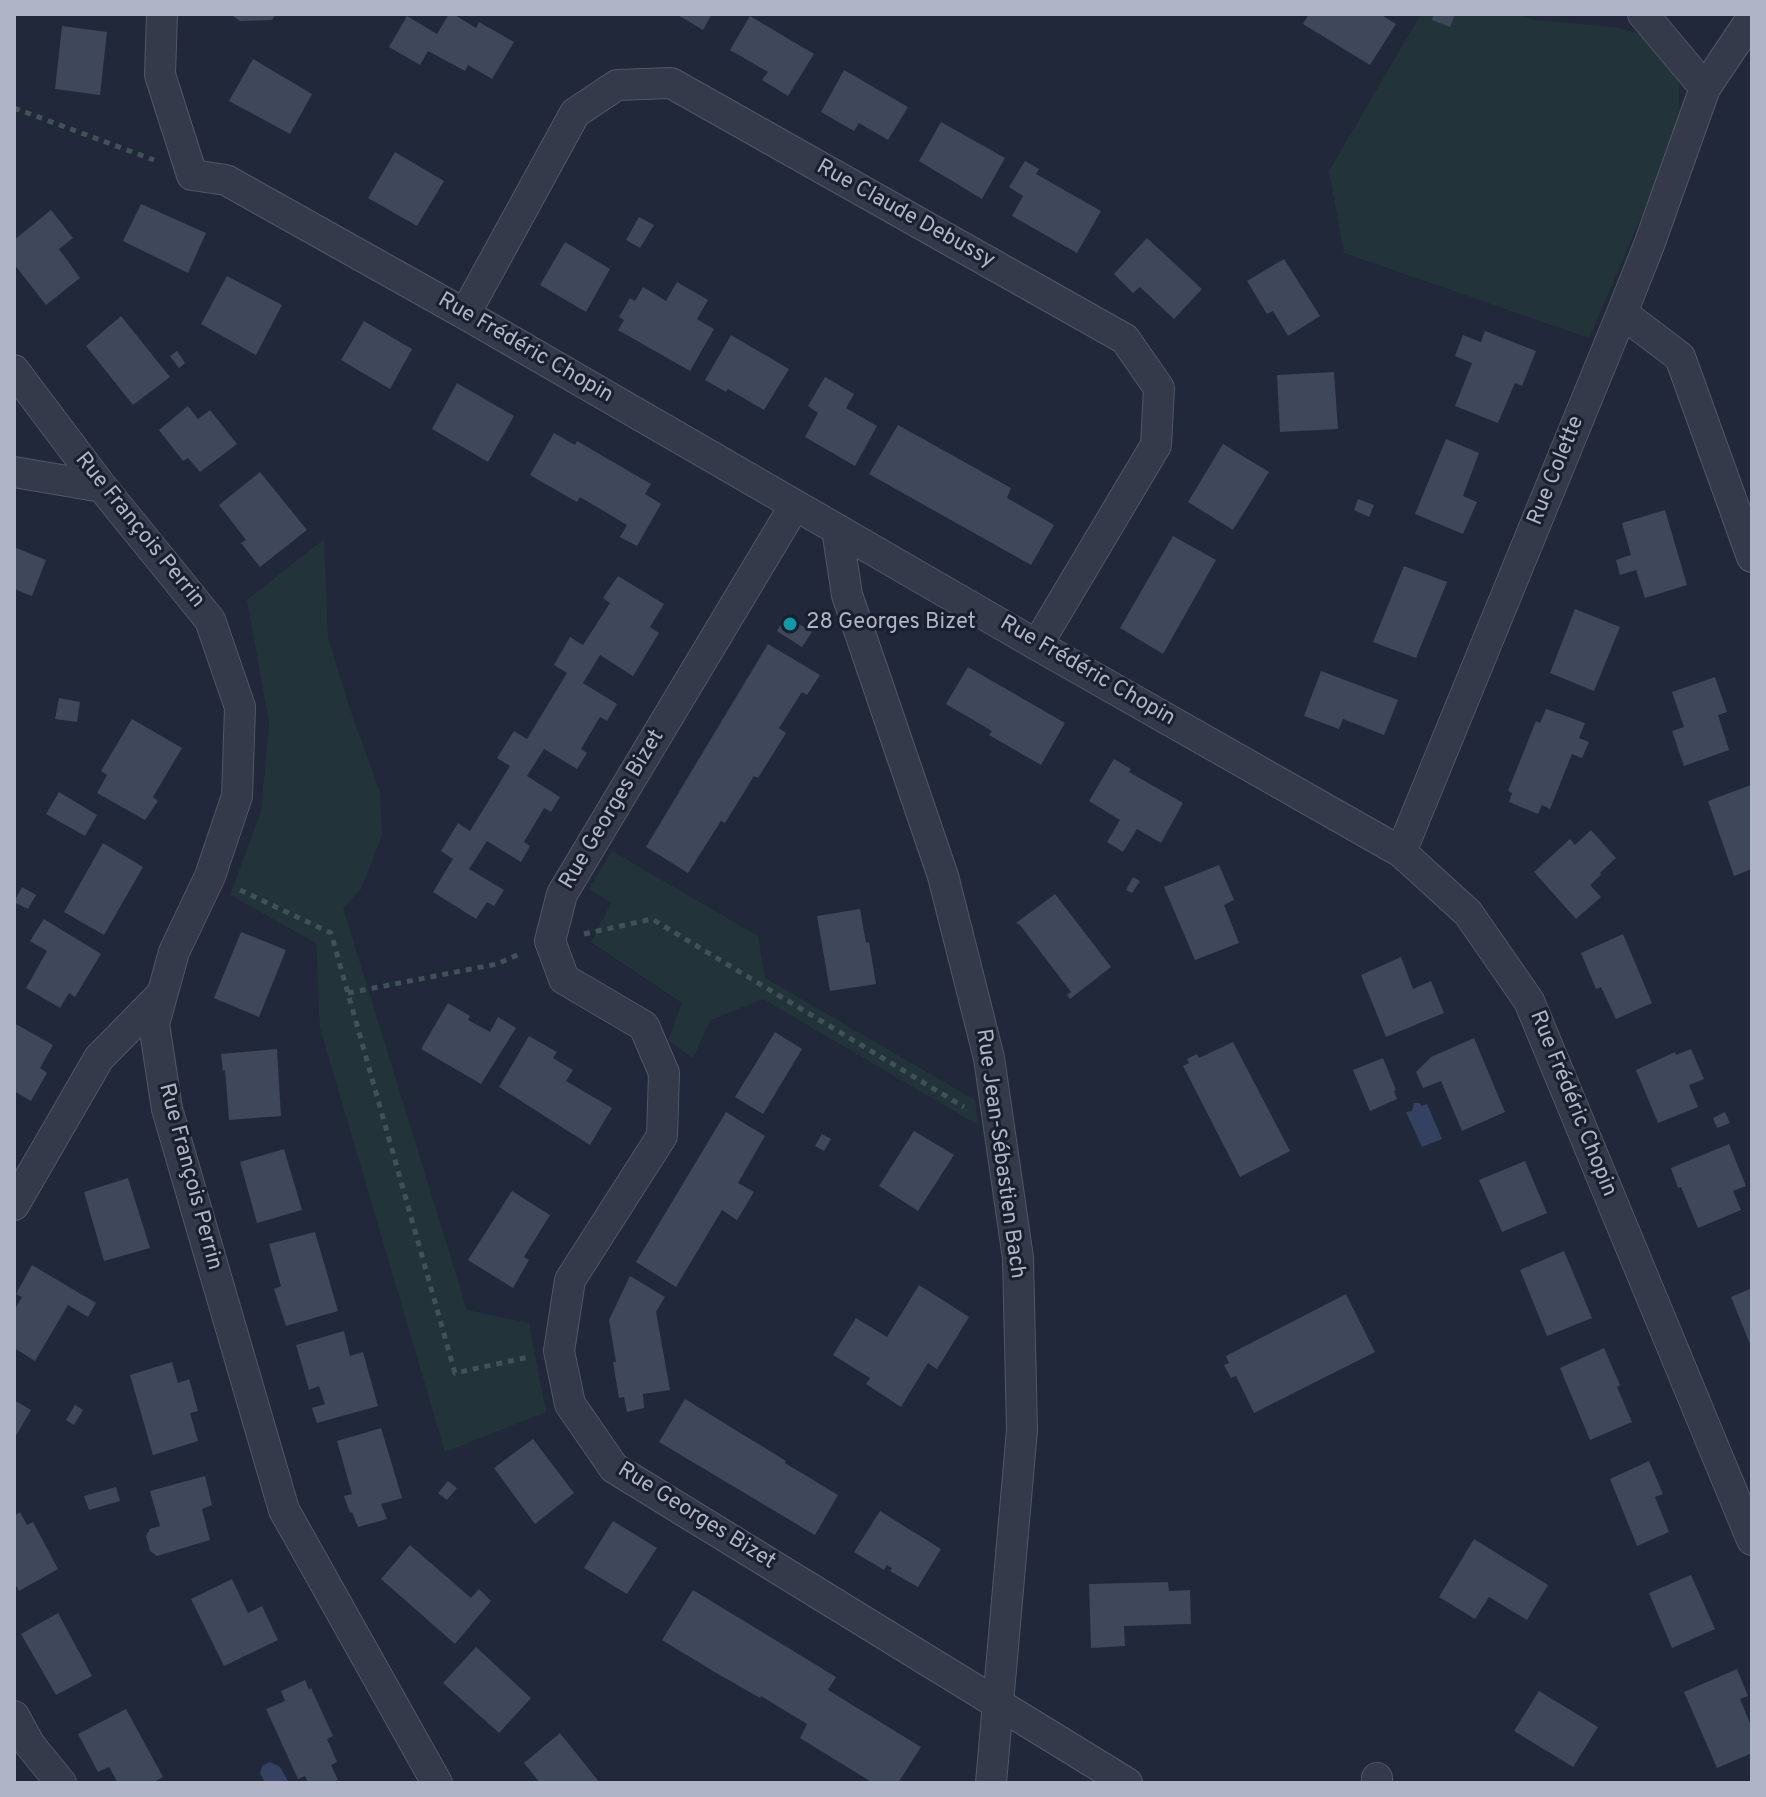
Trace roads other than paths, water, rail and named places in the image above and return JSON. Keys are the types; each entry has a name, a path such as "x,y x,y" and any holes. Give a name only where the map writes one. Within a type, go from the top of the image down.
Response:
{"street":[{"name":"Rue Frédéric Chopin","path":"162,14 160,75 192,175 226,180 1401,852 1468,913 1529,1001 1752,1540"},
{"path":"1643,14 1705,88"},
{"name":"Rue Colette","path":"1401,852 1622,313 1705,88 1752,18"},
{"name":"Rue Claude Debussy","path":"465,314 575,113 617,85 671,83 1125,339 1159,388 1156,445 1037,645"},
{"path":"1622,313 1680,357 1752,557"},
{"name":"Rue François Perrin","path":"14,370 102,487 210,620 240,707 237,796 210,876 174,952 154,1024 167,1109 284,1510 437,1783"},
{"path":"14,472 102,487"},
{"name":"Rue Georges Bizet","path":"795,505 562,894 550,941 564,979 644,1026 664,1073 662,1136 570,1280 559,1351 570,1404 614,1468 1127,1783"},
{"name":"Rue Jean-Sébastien Bach","path":"837,529 847,595 943,876 989,1058 1018,1258 1022,1430 991,1783"},
{"path":"14,1205 99,1058 162,993"},
{"path":"14,1716 30,1745 61,1783"}],"water":[{"path":"1414,1103 1427,1104 1442,1139 1422,1147 1406,1112 1412,1111"},
{"path":"270,1762 280,1767 289,1783 265,1783 260,1773 262,1766"}],"place":[{"name":"28 Georges Bizet","path":"790,624"}]}
